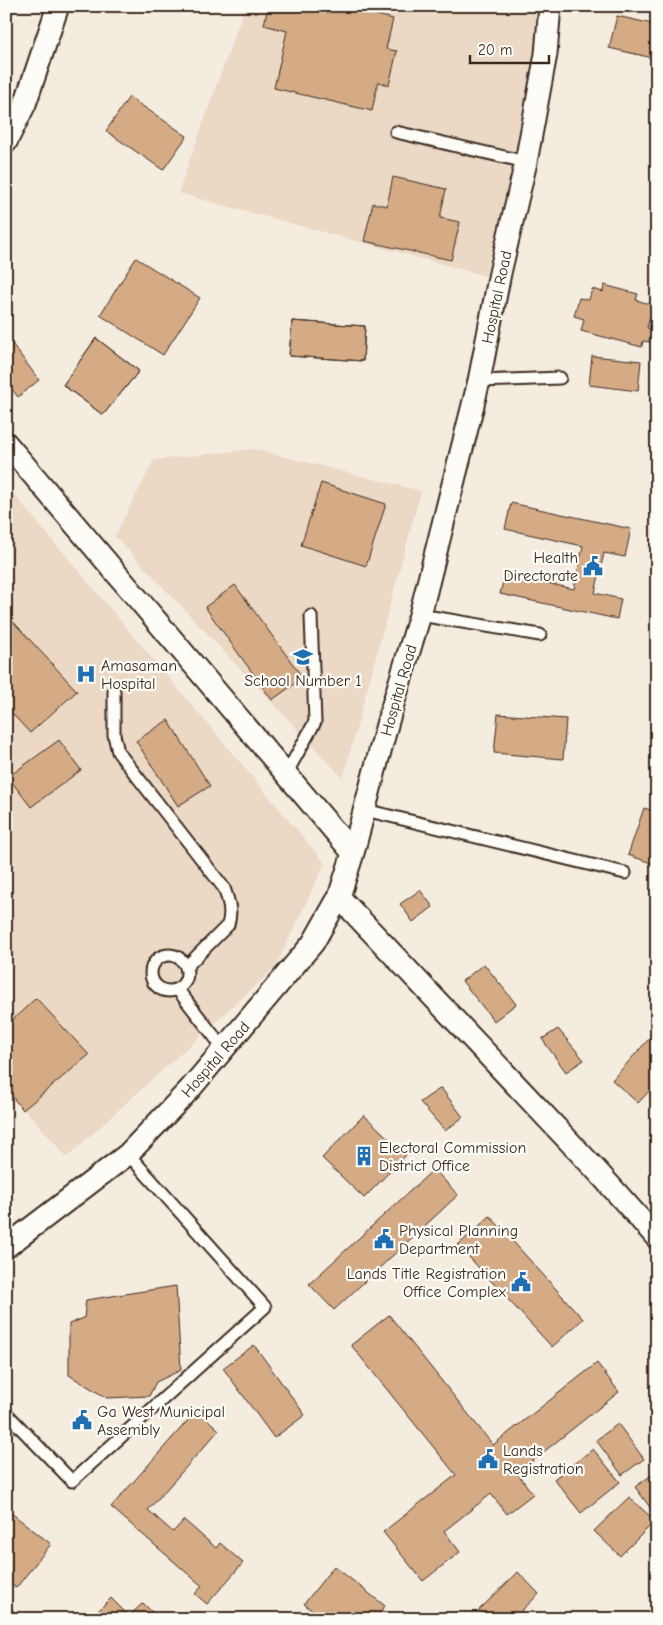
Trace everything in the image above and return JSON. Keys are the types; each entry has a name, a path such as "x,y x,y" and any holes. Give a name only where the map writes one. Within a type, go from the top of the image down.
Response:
{"street":[{"path":"6,142 25,104 58,6"},
{"name":"Hospital Road","path":"6,1247 128,1154 190,1089 313,943 339,897 420,615 478,381 500,273 526,162 546,54 550,6"},
{"path":"6,442 353,853"},
{"path":"339,897 598,1172 657,1238"}],"lane":[{"path":"396,132 526,162"},
{"path":"478,381 560,378"},
{"path":"420,615 540,635"},
{"path":"286,774 315,722 311,616"},
{"path":"114,690 114,734 118,752 224,888 230,904 228,925 186,967"},
{"path":"365,810 625,873"},
{"path":"173,955 184,962 186,967 186,980 178,990 165,991 154,985 150,972 155,961 160,957 173,955"},
{"path":"178,990 224,1049"},
{"path":"6,1413 72,1481 265,1307 128,1154"},
{"path":"6,1614 12,1619"}],"shaded area":[{"path":"245,6 545,6 547,30 486,276 178,193"},
{"name":"School Number 1","path":"254,449 421,491 343,778 115,536 154,460"},
{"name":"Amasaman Hospital","path":"6,485 325,863 275,968 67,1157 6,1088"}],"building":[{"path":"268,6 340,6 393,19 386,49 397,51 389,85 378,82 372,111 274,88 287,31 264,25"},
{"path":"617,16 657,25 657,59 609,48"},
{"path":"129,97 187,136 163,170 106,131"},
{"path":"393,177 446,189 440,218 460,222 451,260 364,241 373,203 387,206"},
{"path":"136,258 200,298 163,355 100,315"},
{"path":"604,285 638,294 636,300 653,305 647,328 653,329 649,342 643,341 642,347 581,331 584,319 574,316 579,298 589,300 592,289 603,292"},
{"path":"292,321 365,326 363,361 289,356"},
{"path":"292,321 365,326 363,361 289,356"},
{"path":"7,337 39,380 18,397 6,382"},
{"path":"96,338 139,371 103,415 63,385"},
{"path":"96,338 139,371 103,415 63,385"},
{"path":"592,356 641,361 638,391 589,385"},
{"path":"321,483 386,504 366,566 301,545"},
{"path":"511,503 631,529 625,557 604,553 595,593 621,599 617,619 500,594 505,574 574,589 583,546 505,529"},
{"path":"235,585 303,678 272,700 205,607"},
{"path":"8,616 77,691 30,733 6,707 6,617"},
{"path":"498,714 566,719 563,759 494,753"},
{"path":"168,720 210,786 178,806 136,741"},
{"path":"59,740 81,770 31,807 8,777"},
{"path":"644,808 657,812 657,865 628,855"},
{"path":"420,890 433,907 413,922 400,904"},
{"path":"484,964 516,1004 494,1021 462,981"},
{"path":"36,998 89,1055 23,1110 6,1089 6,1026"},
{"path":"558,1029 584,1060 566,1072 542,1039"},
{"path":"657,1030 657,1088 654,1086 638,1103 612,1080"},
{"path":"441,1088 463,1117 445,1131 420,1102"},
{"name":"Electoral Commission District Office","path":"364,1115 406,1155 364,1198 322,1158"},
{"name":"Physical Planning Department","path":"434,1169 458,1195 334,1310 309,1284"},
{"name":"Lands Title Registration Office Complex","path":"490,1216 583,1319 552,1347 458,1245"},
{"path":"176,1286 181,1370 156,1382 149,1396 107,1398 69,1375 69,1324 84,1318 86,1300"},
{"name":"Lands Registration","path":"389,1315 493,1445 597,1363 619,1392 517,1473 533,1494 507,1514 491,1494 444,1531 460,1552 423,1581 383,1532 456,1475 351,1345"},
{"path":"254,1345 305,1415 274,1438 223,1368"},
{"path":"197,1410 219,1430 148,1510 173,1532 184,1520 216,1548 220,1543 243,1563 207,1604 195,1594 202,1586 111,1507"},
{"path":"618,1424 644,1459 622,1475 596,1440"},
{"path":"593,1449 620,1482 581,1513 554,1479"},
{"path":"656,1472 657,1513 655,1514 635,1487"},
{"path":"629,1497 655,1521 620,1556 594,1531"},
{"path":"6,1509 51,1544 16,1588 6,1580"},
{"path":"334,1566 385,1606 375,1619 322,1619 304,1604"},
{"path":"518,1572 539,1594 513,1619 488,1619 479,1610"},
{"path":"111,1598 129,1616 143,1603 159,1619 90,1619"}],"place":[{"name":"Health Directorate","path":"593,566"},
{"name":"School Number 1","path":"303,657"},
{"name":"Amasaman Hospital","path":"86,674"},
{"name":"Electoral Commission District Office","path":"364,1156"},
{"name":"Physical Planning Department","path":"384,1239"},
{"name":"Lands Title Registration Office Complex","path":"521,1282"},
{"name":"Ga West Municipal Assembly","path":"82,1420"},
{"name":"Lands Registration","path":"488,1459"}]}
